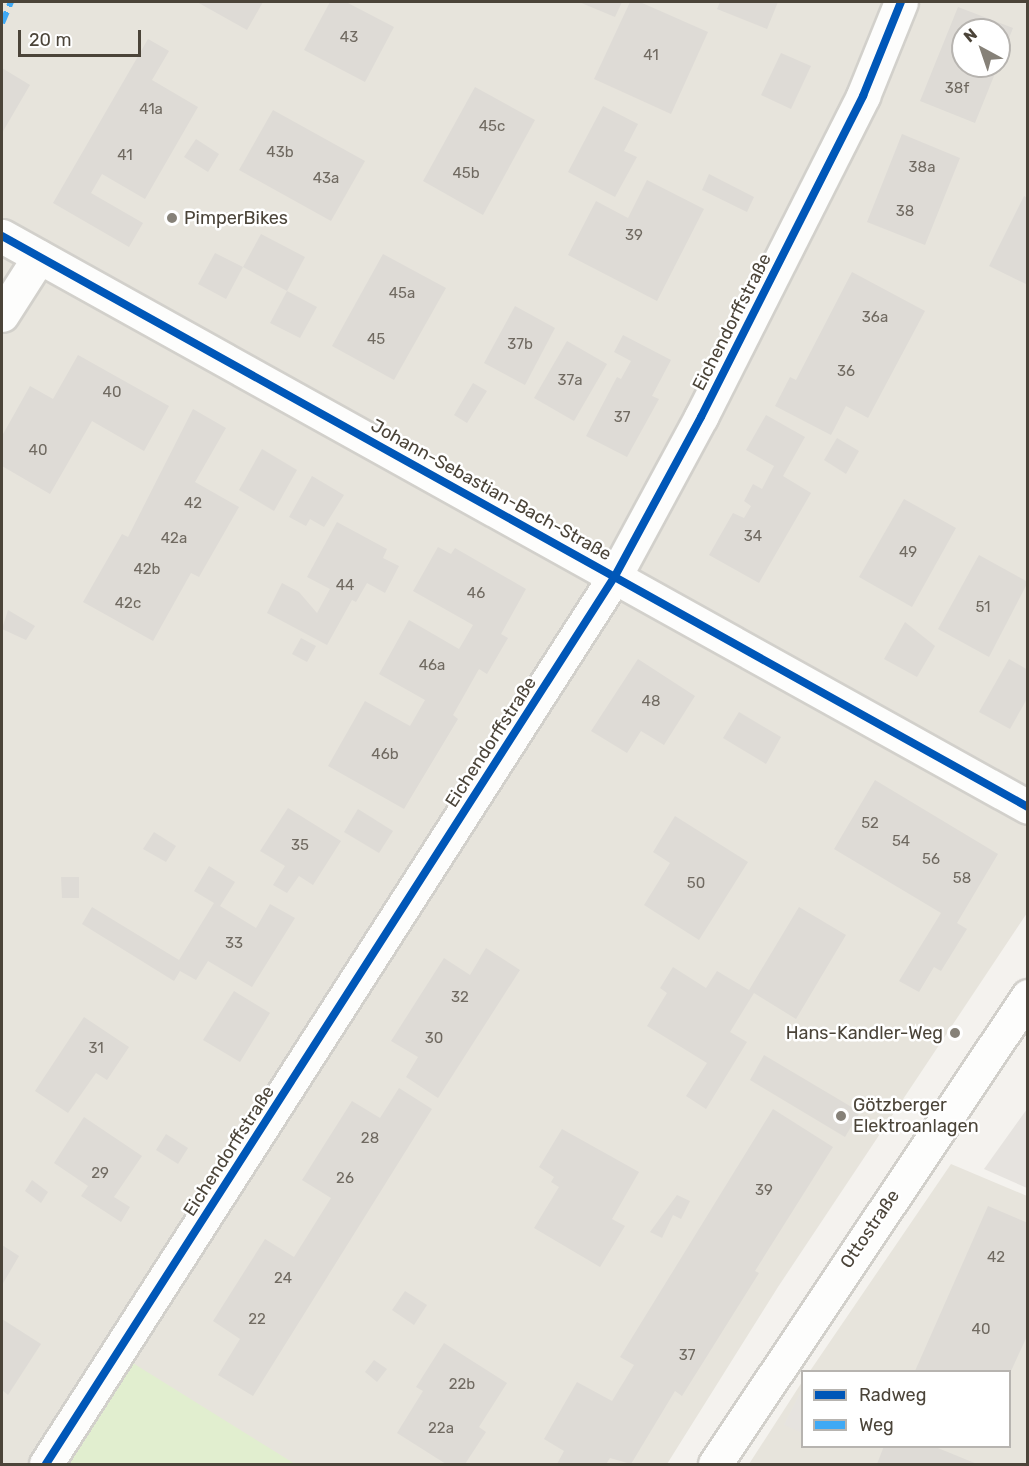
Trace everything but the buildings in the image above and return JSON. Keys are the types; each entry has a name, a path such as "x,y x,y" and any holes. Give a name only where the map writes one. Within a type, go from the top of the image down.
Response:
{"street":[{"name":"Eichendorffstraße","path":"46,1464 615,576 842,137 901,2"},
{"name":"Johann-Sebastian-Bach-Straße","path":"2,237 1028,807"},
{"path":"2,315 39,257"},
{"name":"Ottostraße","path":"715,1464 1028,996"}],"shaded area":[{"path":"2,2 1027,2 1027,913 778,1287 667,1464 2,1464"},
{"path":"1027,1109 1027,1188 984,1169"},
{"path":"951,1164 1027,1196 1027,1464 749,1464 801,1384 801,1448 1011,1448 1011,1370 811,1370"},
{"path":"801,1391 801,1433 784,1425"}],"green space":[{"path":"128,1360 295,1464 63,1464"}],"marked path":[{"path":"2,23 11,2"}],"cycle path":[{"path":"46,1464 615,576 701,417 863,96 901,2"},
{"path":"2,236 1028,807"}],"place":[{"name":"PimperBikes","path":"172,218"},
{"name":"Hans-Kandler-Weg","path":"955,1033"},
{"name":"Götzberger Elektroanlagen","path":"841,1116"}]}
